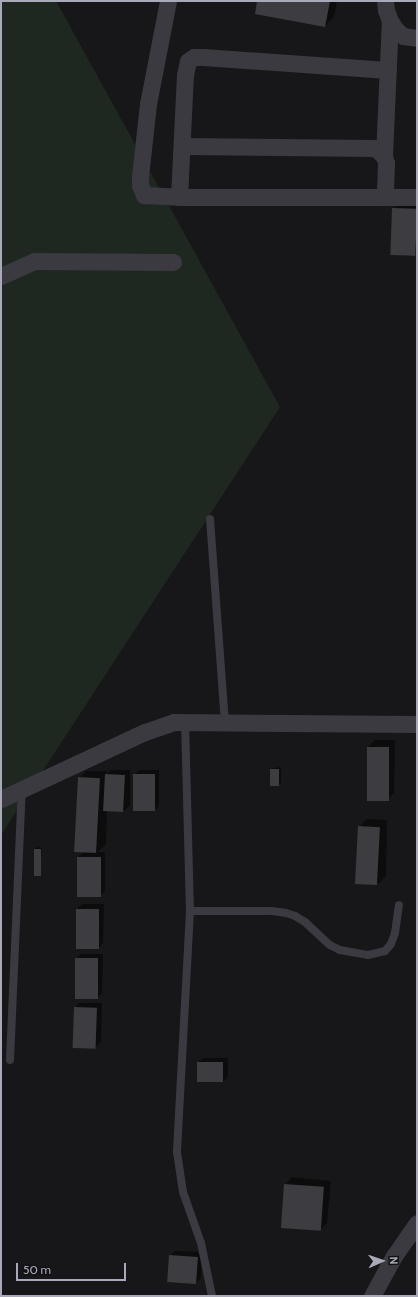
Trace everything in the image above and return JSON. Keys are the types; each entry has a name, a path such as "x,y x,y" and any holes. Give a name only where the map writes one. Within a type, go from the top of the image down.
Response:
{"street":[{"path":"168,1 148,104 140,186 144,195 179,197 417,197"},
{"path":"386,1 386,10 390,21 396,30 403,36 417,38"},
{"path":"384,197 384,156 390,21"},
{"path":"179,197 184,75 188,61 194,57 388,70"},
{"path":"182,146 374,148 384,156"},
{"path":"1,276 34,261 173,262"},
{"path":"1,799 145,732 174,722 417,724"},
{"path":"372,1296 394,1256 417,1223"}],"lane":[{"path":"210,519 225,722"},
{"path":"185,721 190,911 177,1152 183,1192 201,1243 212,1296"},
{"path":"10,1060 22,790"},
{"path":"190,911 272,911 286,913 305,922 330,945 340,950 368,956 385,951 391,944 395,933 398,904"}],"shaded area":[{"path":"1,1 56,1 280,407 1,835"}],"building":[{"path":"257,1 330,1 325,27 255,14"},
{"path":"392,208 417,209 415,256 390,255"},
{"path":"367,747 389,747 389,801 367,801"},
{"path":"270,769 279,769 279,786 270,786"},
{"path":"105,774 125,775 123,812 103,811"},
{"path":"133,774 155,774 155,811 133,811"},
{"path":"78,777 100,778 96,853 74,852"},
{"path":"358,826 380,827 377,885 355,884"},
{"path":"34,849 41,849 41,876 34,876"},
{"path":"77,857 101,857 101,897 77,897"},
{"path":"76,909 99,909 99,949 76,949"},
{"path":"75,958 98,958 98,999 75,999"},
{"path":"74,1007 97,1008 96,1049 73,1048"},
{"path":"197,1062 223,1062 223,1082 197,1082"},
{"path":"284,1184 324,1187 321,1231 281,1228"},
{"path":"169,1255 198,1257 196,1284 167,1282"}]}
